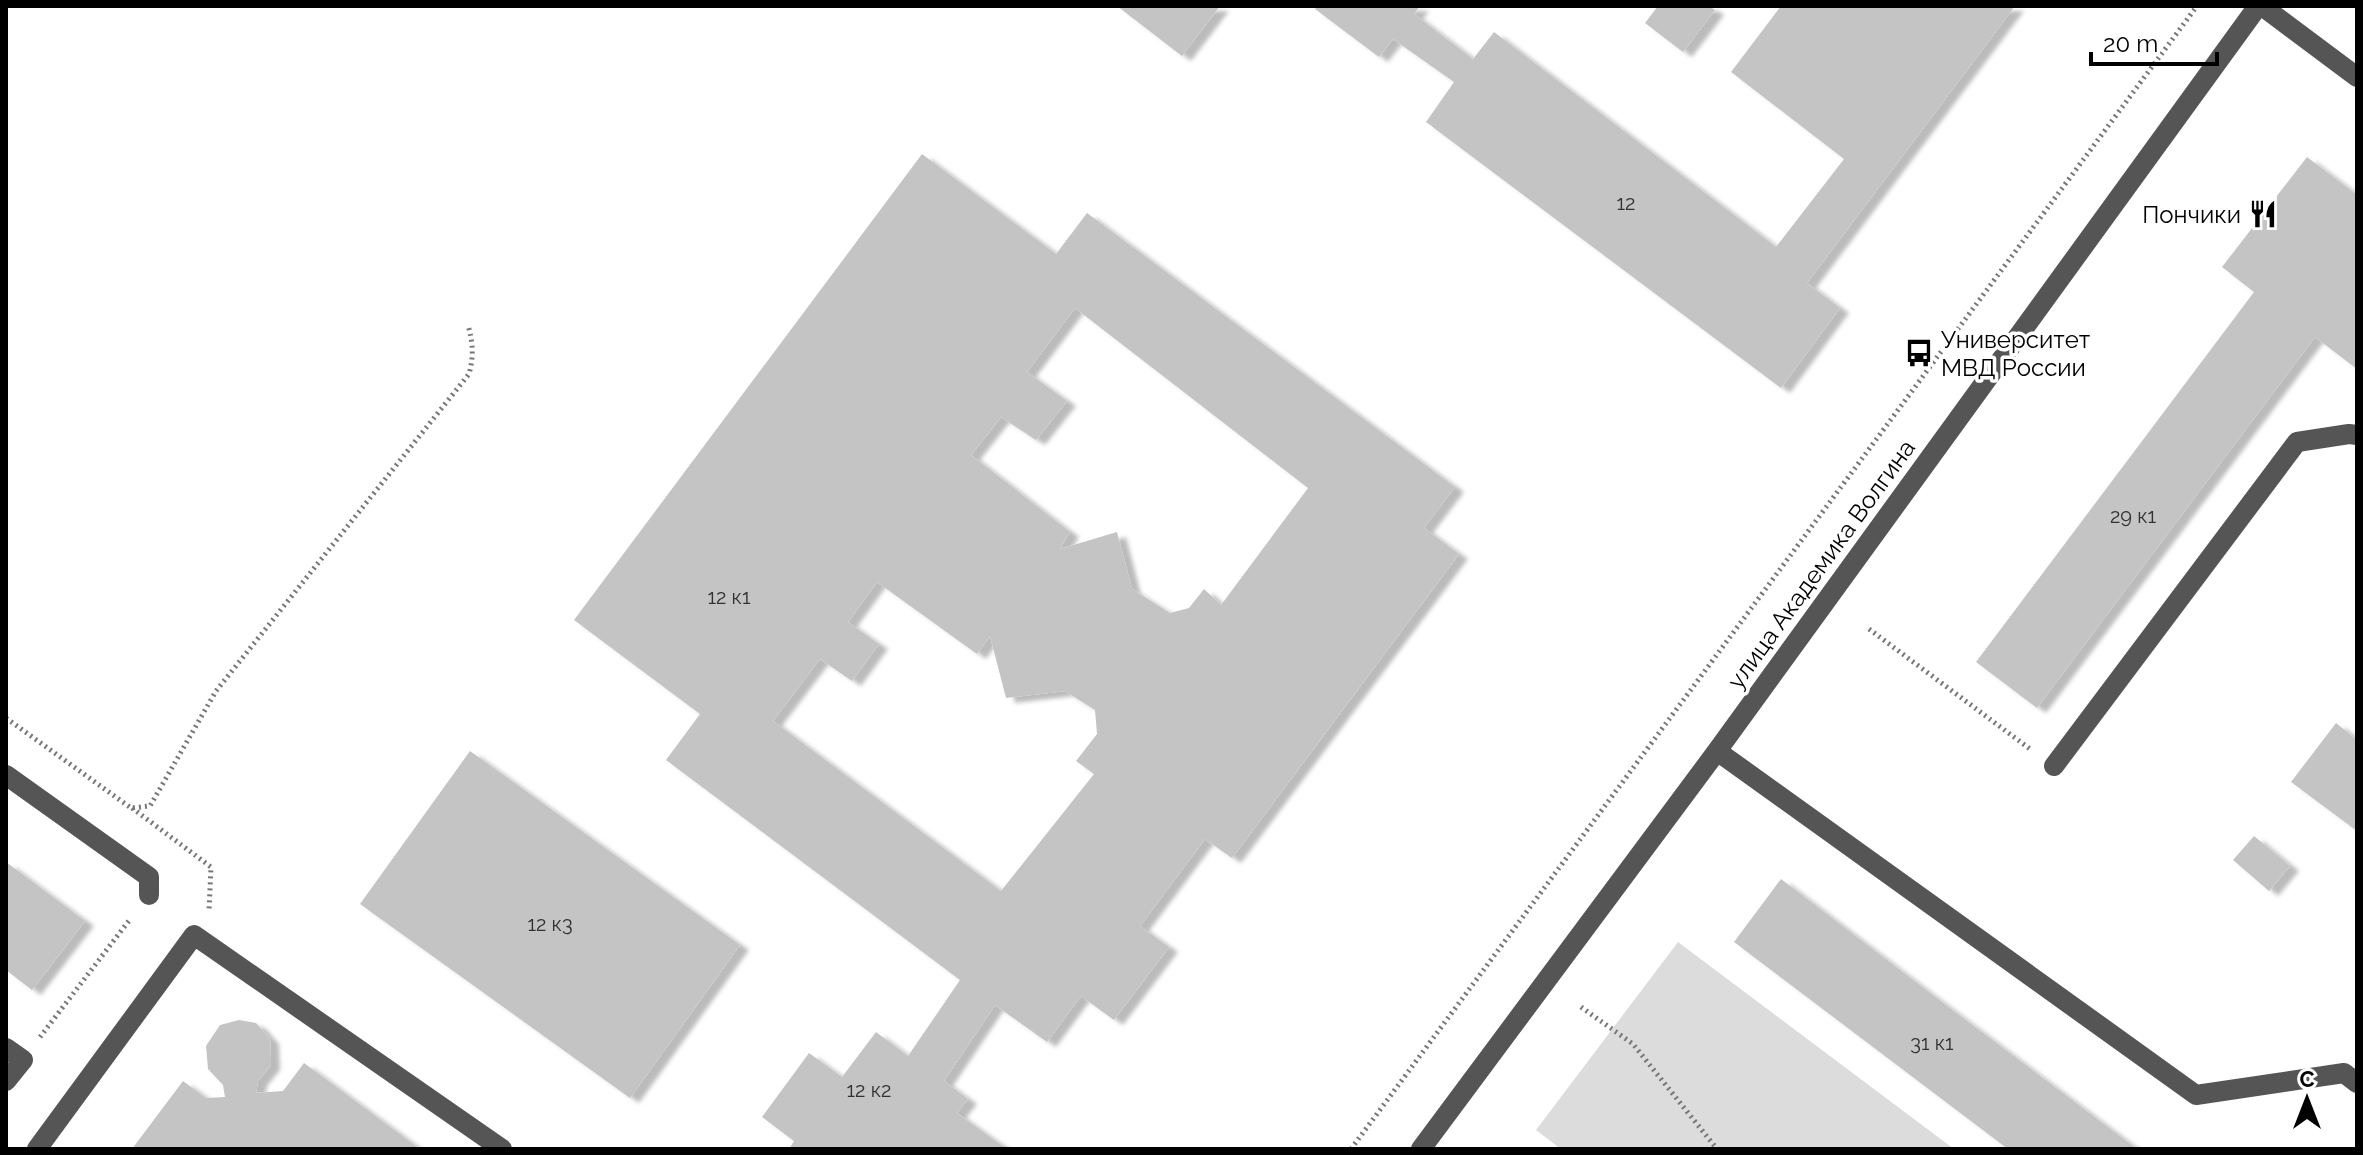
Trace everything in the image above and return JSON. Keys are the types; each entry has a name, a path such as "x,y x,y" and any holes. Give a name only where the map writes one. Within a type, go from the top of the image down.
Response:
{"street":[{"path":"2260,6 2357,77"},
{"name":"улица Академика Волгина","path":"1421,1149 1717,751 2260,6"},
{"path":"2054,766 2297,442 2357,435"},
{"path":"1717,751 2196,1095 2344,1073 2357,1083"},
{"path":"6,775 149,877 149,895"},
{"path":"37,1149 194,935 502,1149"},
{"path":"6,1081 14,1054"}],"path":[{"path":"1351,1149 2197,6"},
{"path":"131,808 150,806 216,691 469,374 474,358 468,325"},
{"path":"1869,629 2054,766"},
{"path":"6,718 211,867 210,908 194,935"},
{"path":"14,1054 149,895"},
{"path":"1581,1007 1633,1044 1717,1149"}],"shaded area":[{"path":"1678,942 1954,1149 1561,1149 1536,1130"}],"building":[{"path":"1117,6 1220,6 1182,56"},
{"path":"1318,6 1420,6 1414,14 1473,59 1494,32 1776,247 1844,159 1731,72 1781,6 2015,6 1807,283 1840,308 1781,388 1426,122 1454,82 1393,39 1379,57 1315,9"},
{"path":"1658,6 1709,6 1715,10 1683,52 1645,23"},
{"path":"922,154 1056,254 1087,213 1455,487 1424,528 1459,554 1232,858 1205,839 1140,926 1169,947 1114,1020 1081,996 1047,1042 995,1005 944,1081 968,1099 957,1113 1007,1149 789,1149 794,1141 762,1117 809,1053 842,1077 876,1032 908,1056 960,980 666,760 700,714 574,620","holes":["1075,308 1308,488 1221,605 1204,589 1189,608 1170,613 1132,589 1117,532 1060,549 1070,532 971,455 1001,417 1036,440 1067,401 1027,372","877,582 977,654 990,636 1006,698 1065,691 1095,710 1097,734 1076,761 1094,774 1001,891 773,721 820,659 852,681 879,644 848,622"]},
{"path":"2307,157 2357,195 2357,369 2315,337 2037,708 1976,662 2254,292 2222,267"},
{"path":"2336,723 2357,740 2357,831 2291,782"},
{"path":"470,751 740,945 630,1098 360,904"},
{"path":"2254,836 2290,866 2269,891 2233,860"},
{"path":"6,862 85,921 32,990 6,970"},
{"path":"1781,879 2137,1149 2008,1149 1734,942"},
{"path":"239,1020 256,1023 270,1039 271,1065 258,1081 256,1093 283,1091 304,1063 420,1149 132,1149 183,1081 206,1098 225,1097 223,1085 208,1069 206,1046 220,1025"}],"place":[{"name":"Пончики","path":"2263,214"},
{"name":"Университет МВД России","path":"1919,353"}]}
